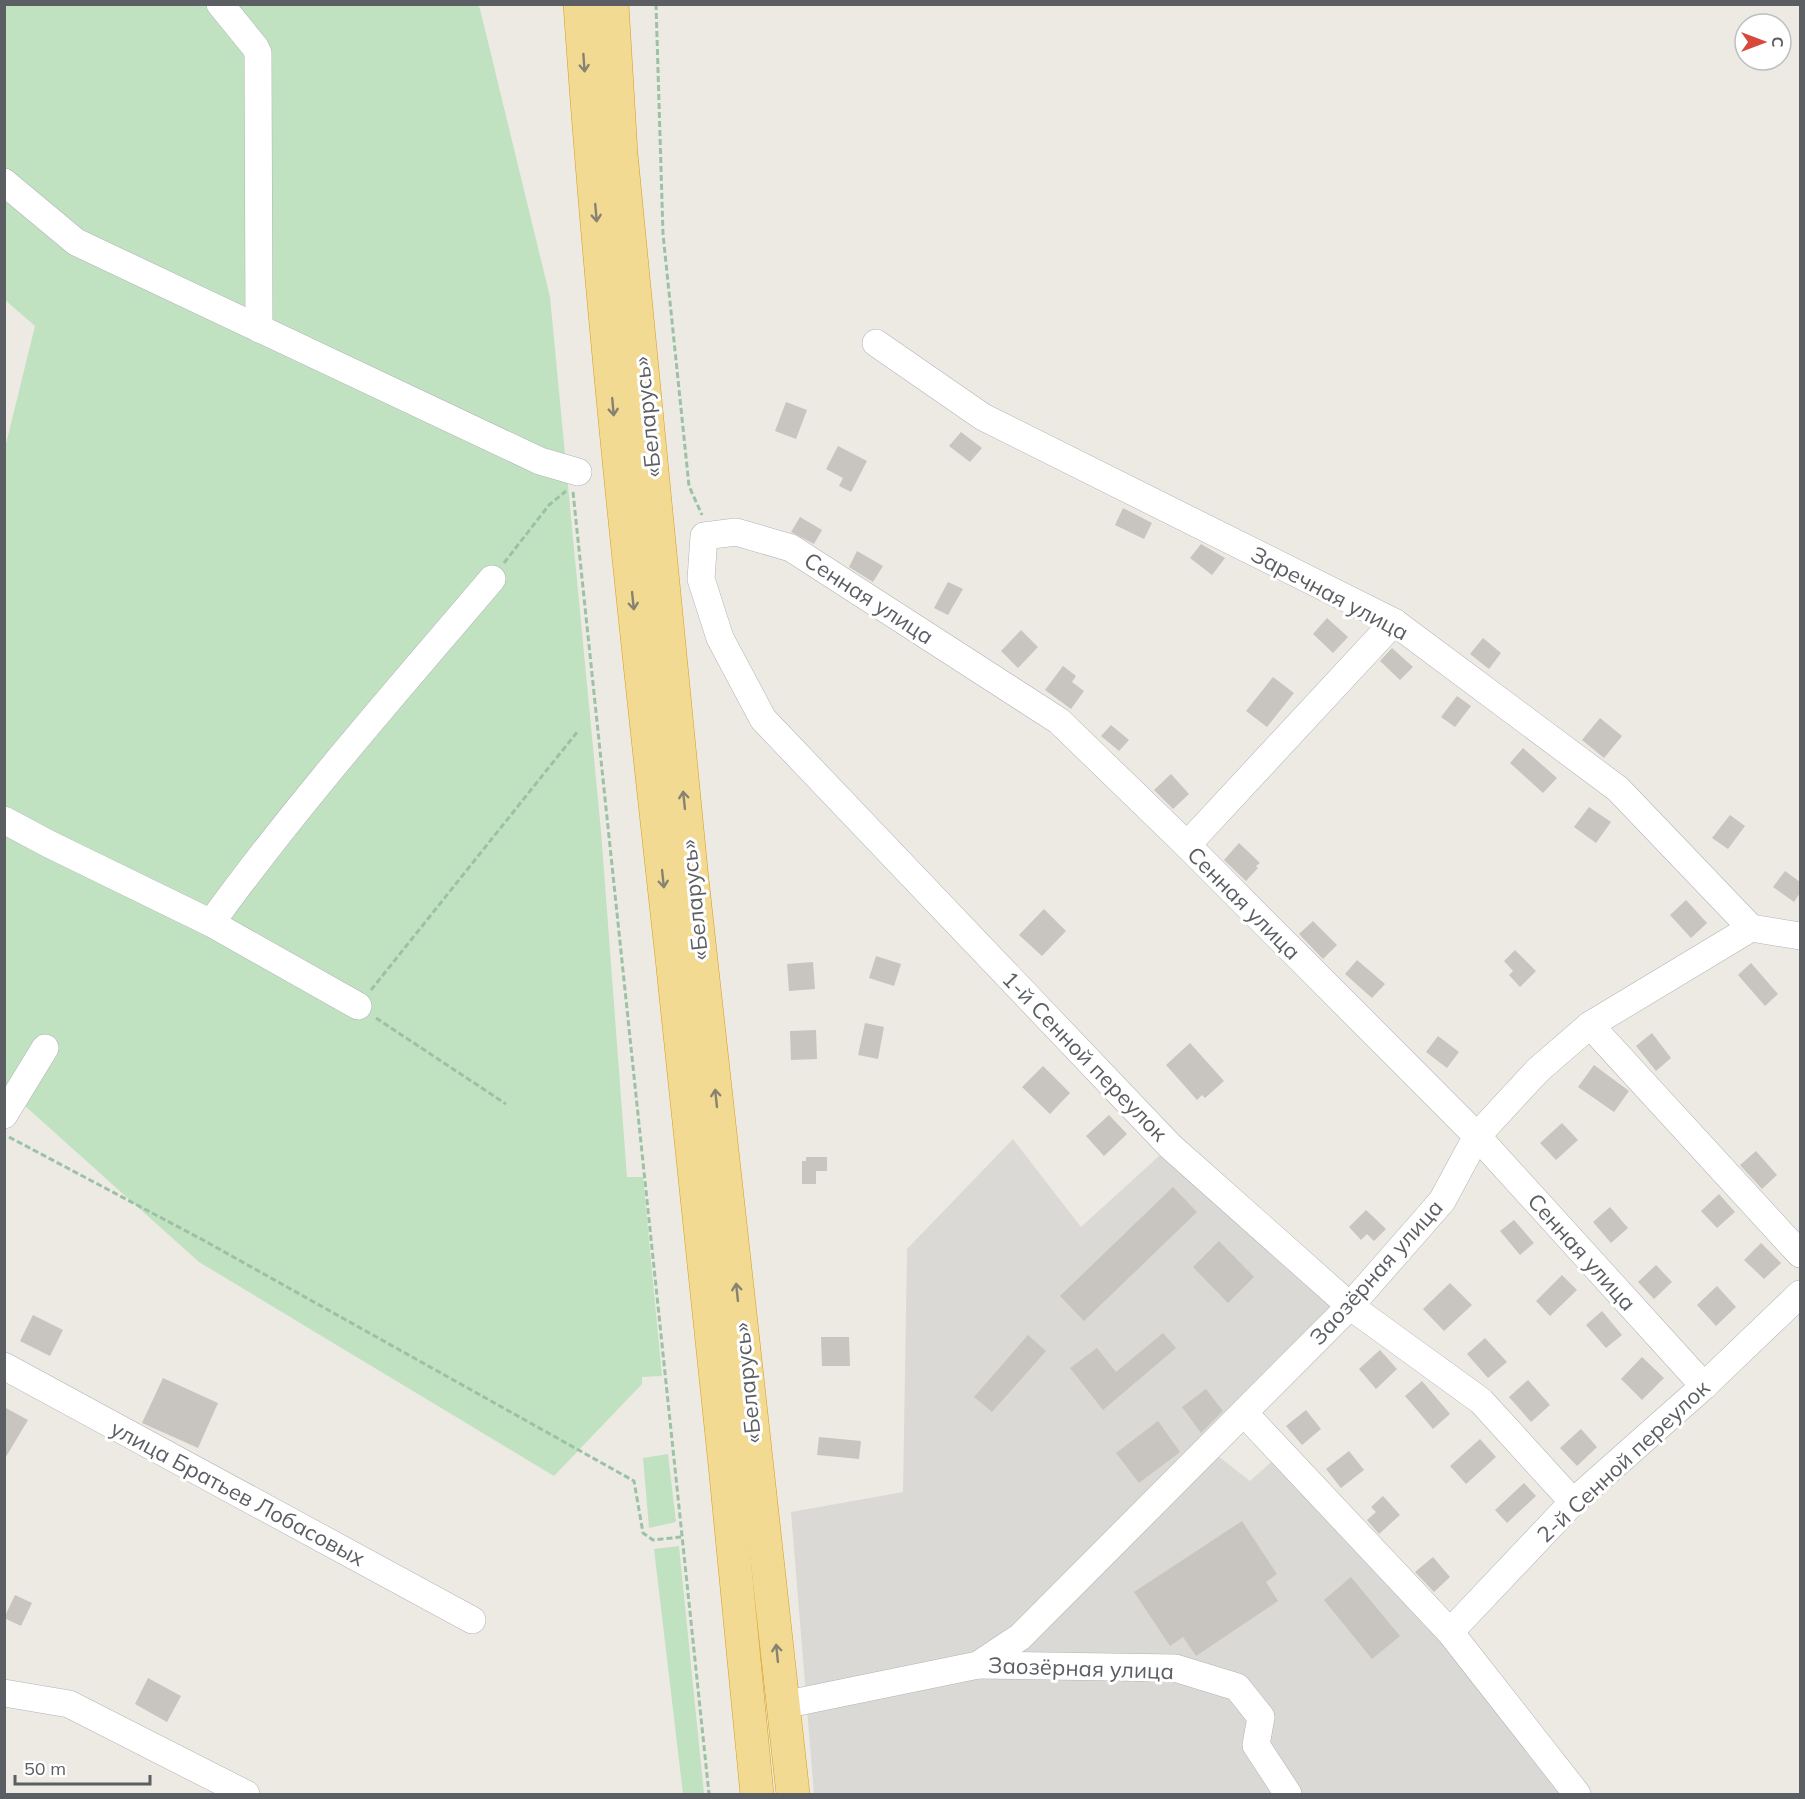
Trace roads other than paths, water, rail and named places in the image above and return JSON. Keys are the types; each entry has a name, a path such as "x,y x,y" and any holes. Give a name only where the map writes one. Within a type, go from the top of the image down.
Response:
{"highway":[{"name":"«Беларусь»","path":"580,4 617,453 722,1418 757,1794"},
{"name":"«Беларусь»","path":"612,4 622,166 690,859 793,1794"}],"street":[{"path":"220,4 258,53 259,329"},
{"path":"4,182 76,242 540,461 578,472"},
{"name":"Заречная улица","path":"876,343 983,417 1394,622 1618,789 1751,928"},
{"name":"Сенная улица","path":"708,536 736,532 791,548 1059,721 1187,845 1477,1136 1704,1386"},
{"name":"1-й Сенной переулок","path":"708,536 701,579 704,589 720,638 763,719 1170,1146 1350,1306 1481,1401 1573,1502"},
{"path":"211,923 250,870 358,735 492,579"},
{"path":"1187,845 1394,622"},
{"path":"4,820 211,923 358,1006"},
{"path":"1751,928 1800,936"},
{"name":"Заозёрная улица","path":"978,1665 1020,1637 1350,1306 1442,1200 1477,1136 1538,1071 1590,1025 1751,928"},
{"path":"1590,1025 1800,1254"},
{"path":"4,1115 45,1048"},
{"name":"2-й Сенной переулок","path":"1450,1632 1573,1502 1704,1386 1800,1294"},
{"name":"улица Братьев Лобасовых","path":"4,1366 472,1620"},
{"path":"1244,1413 1450,1632 1577,1794"},
{"name":"Заозёрная улица","path":"783,1705 978,1665 1175,1668 1237,1687 1261,1717 1256,1745 1288,1794"},
{"path":"4,1693 69,1704 246,1794"}]}
